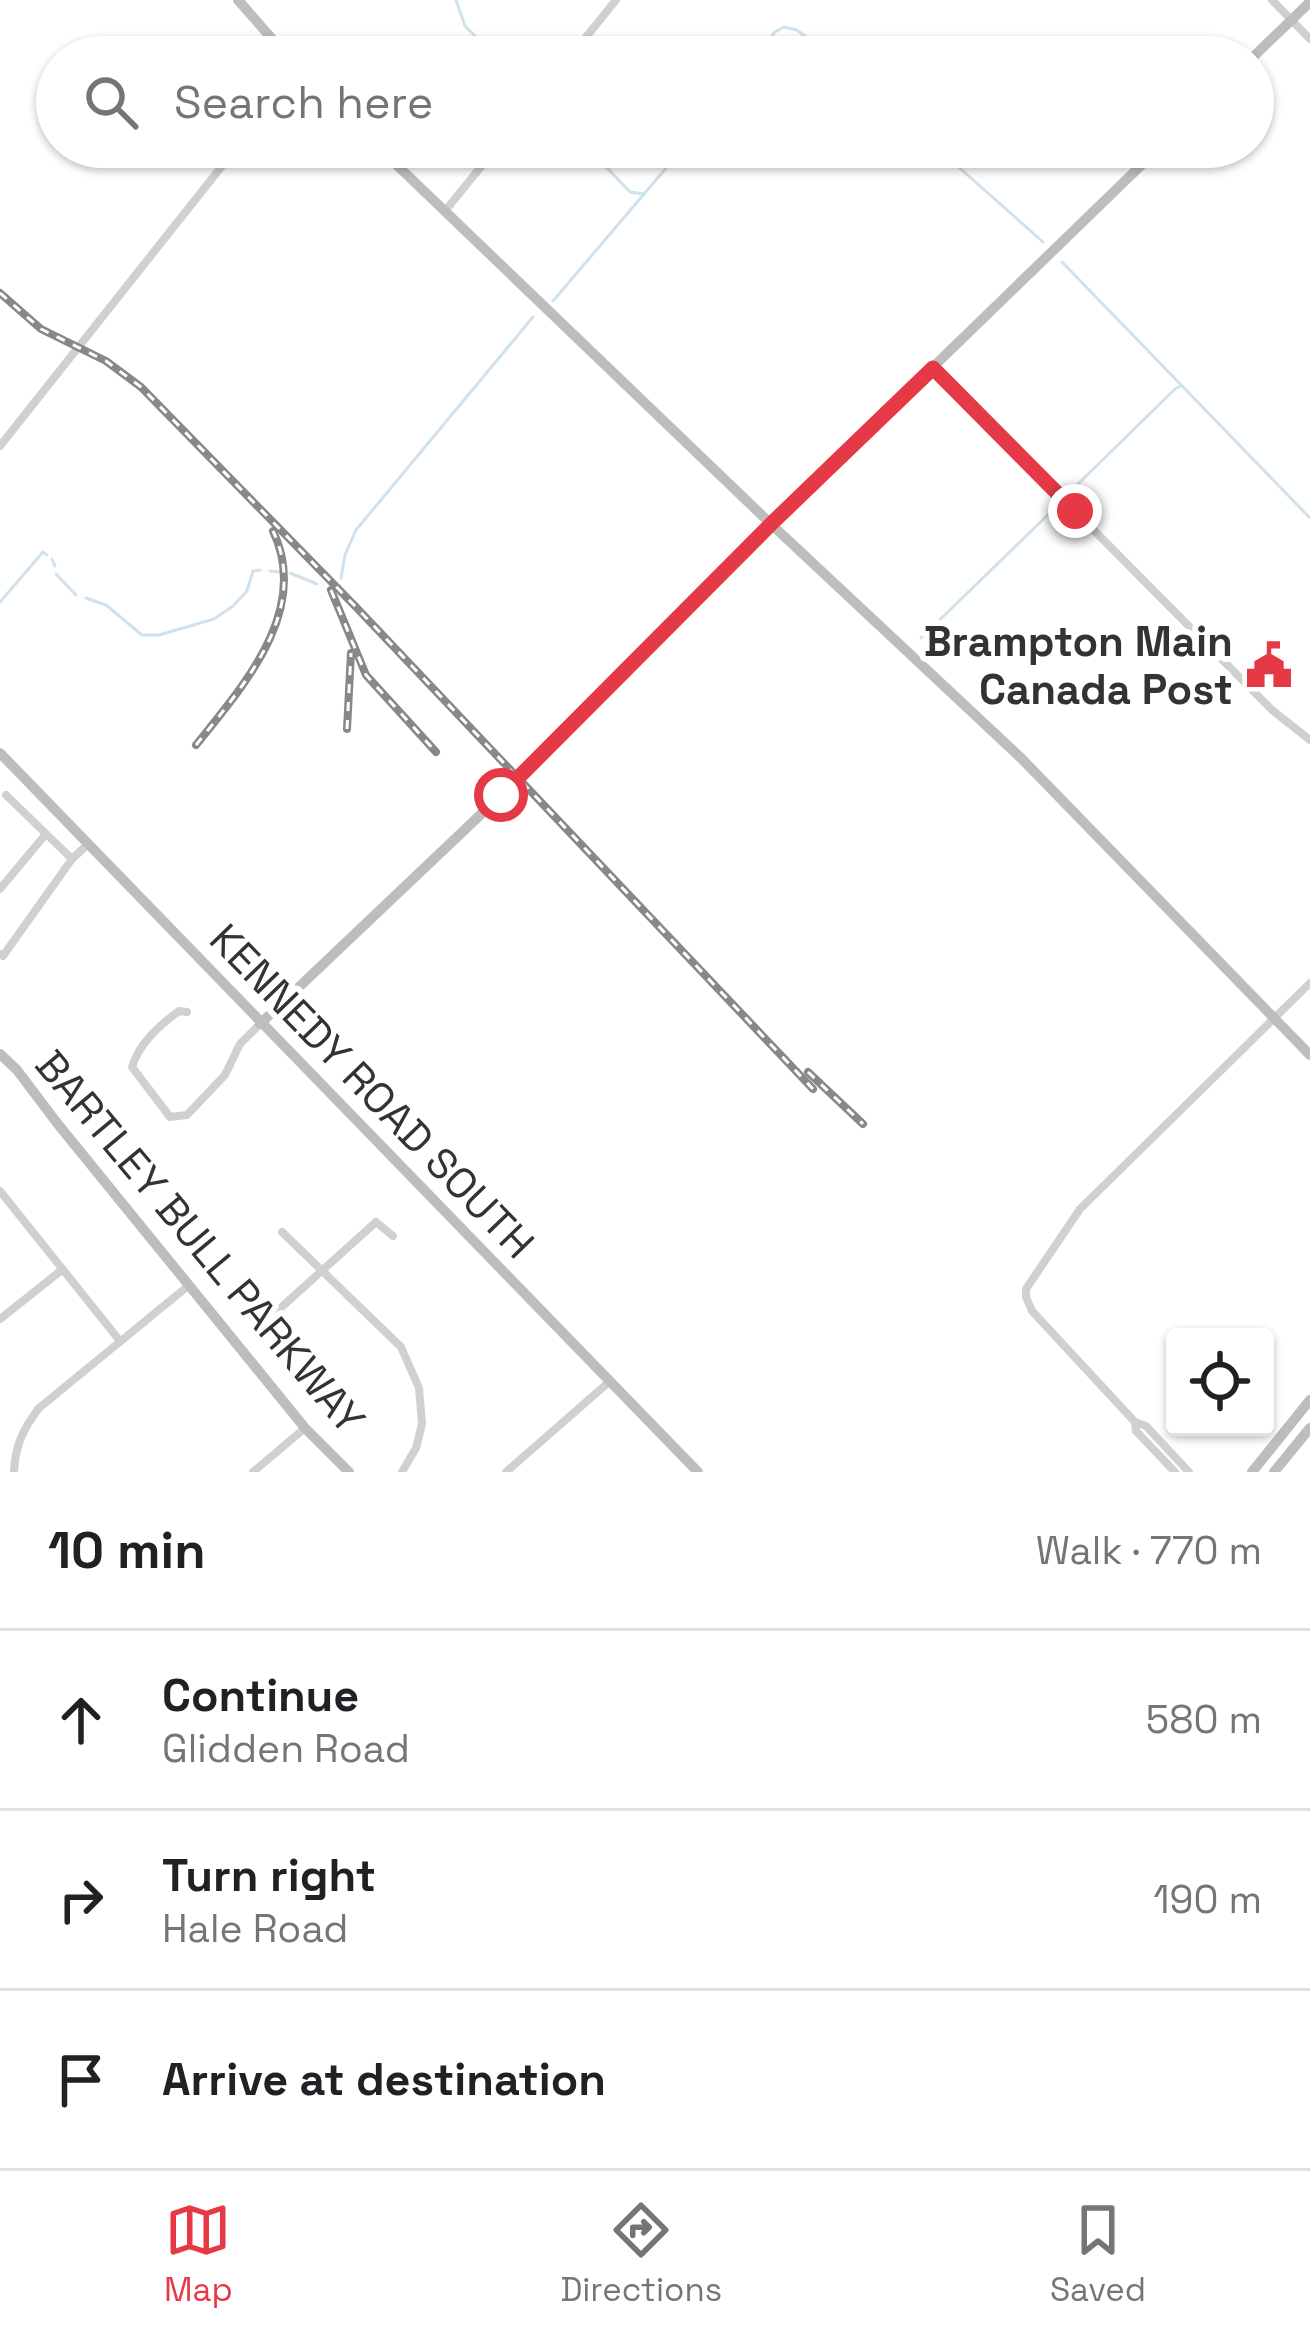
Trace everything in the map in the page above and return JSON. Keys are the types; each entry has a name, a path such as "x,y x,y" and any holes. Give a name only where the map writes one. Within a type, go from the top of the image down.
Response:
{"street":[{"path":"238,0 270,36"},
{"path":"587,36 616,0"},
{"path":"1272,0 1310,39"},
{"path":"1274,37 1310,2"},
{"path":"0,446 220,168"},
{"path":"400,168 1022,758 1310,1055"},
{"path":"445,212 480,168"},
{"path":"187,1012 179,1011 162,1024 136,1054 132,1066 175,1118 187,1115 225,1075 240,1045 260,1024 514,782 771,524 1138,168"},
{"path":"933,368 1273,710 1310,740"},
{"name":"KENNEDY ROAD SOUTH","path":"2,759 698,1472"},
{"path":"6,795 72,859"},
{"path":"0,889 45,834"},
{"path":"0,954 87,844"},
{"path":"1189,1472 1146,1426 1135,1422 1032,1311 1027,1289 1079,1208 1310,983"},
{"name":"BARTLEY BULL PARKWAY","path":"0,1054 304,1428 350,1472"},
{"path":"0,1191 120,1341"},
{"path":"275,1312 376,1222 393,1236"},
{"path":"282,1232 397,1342 419,1388 422,1424 402,1472"},
{"path":"0,1319 63,1269"},
{"path":"14,1472 23,1428 39,1408 188,1286"},
{"path":"506,1472 609,1382"},
{"path":"1252,1472 1310,1400"},
{"path":"1135,1422 1136,1431 1174,1472"},
{"path":"253,1472 304,1428"},
{"path":"1274,1472 1310,1428"}],"waterway":[{"path":"456,0 465,26 475,36"},
{"path":"772,36 784,27 804,36"},
{"path":"607,168 630,192 644,194"},
{"path":"553,301 666,168"},
{"path":"960,168 1043,242"},
{"path":"1062,262 1310,518"},
{"path":"341,578 356,530 533,317"},
{"path":"1074,488 1181,386"},
{"path":"921,638 1056,507"},
{"path":"0,602 43,552 47,555"},
{"path":"52,559 55,566"},
{"path":"86,598 106,605 142,635 159,635 214,619 233,606 247,591 253,571 260,570"},
{"path":"270,571 279,572"},
{"path":"290,573 317,584"},
{"path":"56,574 76,595"}],"railway":[{"path":"0,293 41,329 106,361 141,387 813,1089"},
{"path":"196,745 251,672 278,618 283,561 273,531"},
{"path":"331,590 366,675 436,752"},
{"path":"347,729 351,653"},
{"path":"808,1072 863,1124"}],"place":[{"name":"Brampton Main Canada Post","path":"1269,665"}],"route":[{"path":"501,795 933,368 1075,511"}]}
